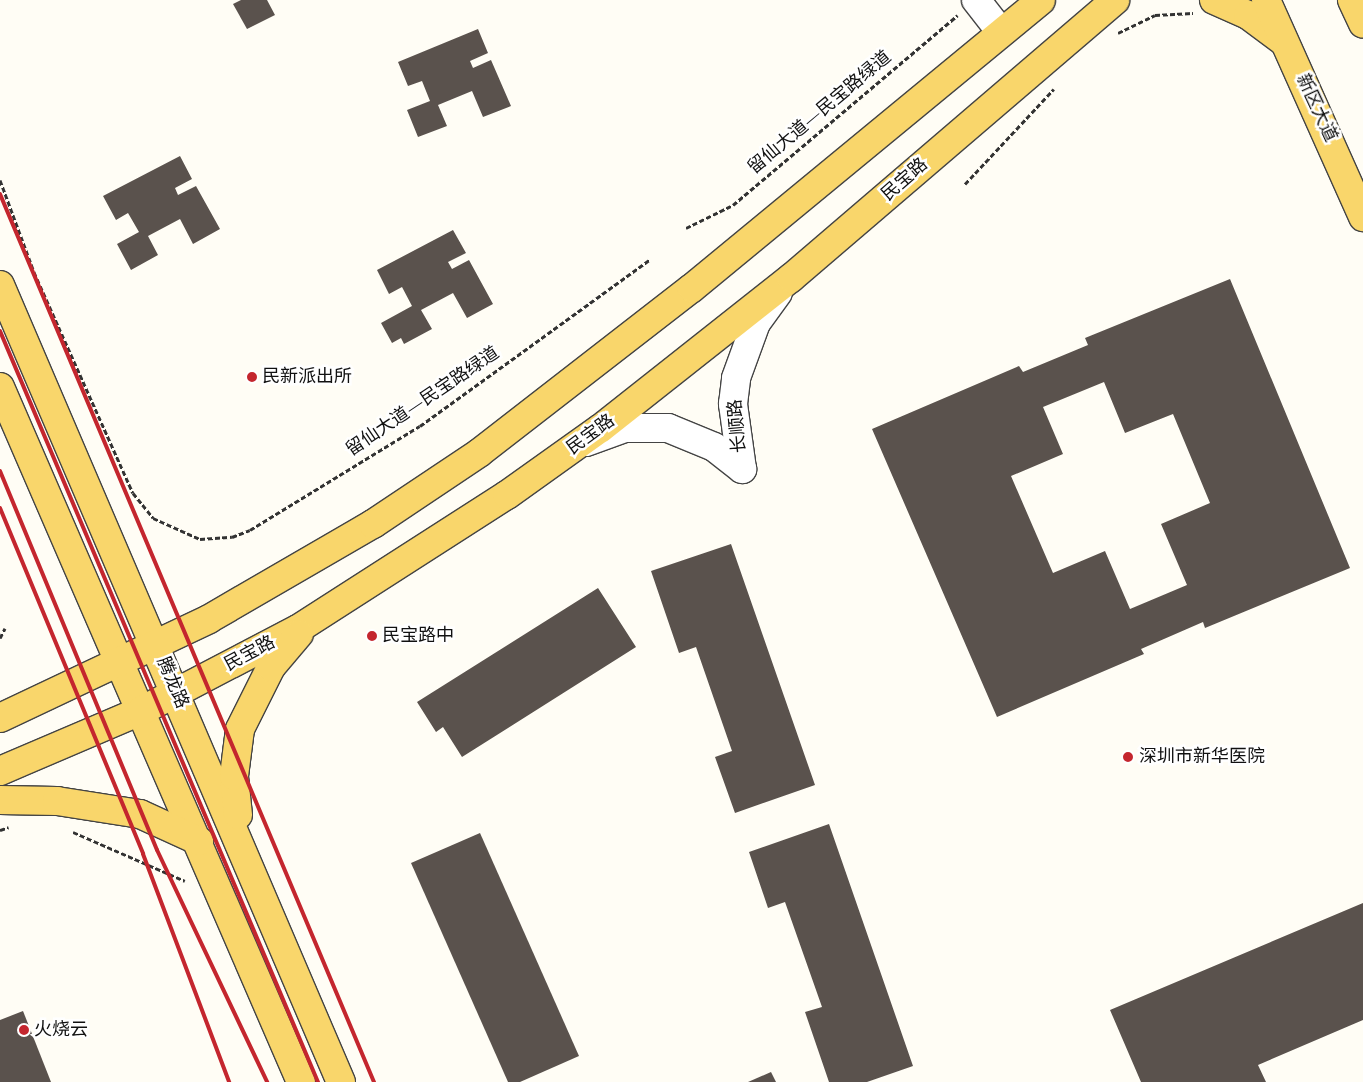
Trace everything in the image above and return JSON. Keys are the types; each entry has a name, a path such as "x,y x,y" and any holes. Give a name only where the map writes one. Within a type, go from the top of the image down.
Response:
{"main road":[{"path":"0,718 156,646 373,524 479,453 699,282 1041,0"},
{"name":"民宝路","path":"0,771 141,711 320,614 577,445 791,278 1115,0"},
{"path":"1089,22 1135,0"},
{"name":"新区大道","path":"1266,0 1363,217"},
{"path":"1352,0 1363,24"},
{"path":"1204,7 1248,16 1284,42"},
{"name":"腾龙路","path":"0,285 244,851 341,1082"},
{"path":"0,387 301,1082"},
{"path":"244,851 234,776 240,729 271,667 320,614"},
{"path":"0,800 57,801 140,814 198,841"}],"street":[{"path":"971,4 1001,32"},
{"name":"长顺路","path":"577,445 625,428 668,428 714,446 742,469 733,404 736,378 756,323 791,278"}],"path":[{"name":"留仙大道—民宝路绿道","path":"686,228 733,205 971,4"},
{"path":"1114,36 1155,15 1204,7"},
{"path":"965,184 1058,85"},
{"name":"留仙大道—民宝路绿道","path":"0,180 34,272 133,493 153,518 200,539 232,538 250,530 420,426 649,260"},
{"path":"0,638 5,628"},
{"path":"0,830 16,826"},
{"path":"68,830 103,842 189,885"}],"building":[{"path":"241,0 267,0 275,15 247,29 233,4"},
{"path":"478,29 488,53 470,61 473,68 491,60 511,106 483,117 472,91 438,105 447,126 418,137 407,110 430,101 422,81 408,86 398,62"},
{"path":"180,156 192,179 175,188 178,195 196,186 220,229 193,244 180,219 148,236 158,255 131,270 117,244 139,232 128,213 116,220 103,196"},
{"path":"453,230 466,253 448,262 452,269 469,260 493,304 467,318 453,293 421,310 432,329 404,344 401,338 392,343 381,323 412,306 402,287 389,294 377,270"},
{"path":"1230,279 1350,568 1205,628 1203,622 1141,649 1144,654 997,717 872,429 1019,366 1023,372 1088,345 1085,338","holes":["1104,382 1125,433 1173,414 1210,503 1161,524 1187,585 1130,609 1105,551 1053,573 1011,476 1063,454 1043,407"]},
{"path":"731,544 815,785 735,813 715,757 732,751 696,647 679,653 651,571"},
{"path":"598,588 636,647 462,757 443,727 436,732 417,702"},
{"path":"829,824 913,1066 867,1082 829,1082 805,1012 822,1007 785,902 768,908 749,852"},
{"path":"480,833 579,1056 520,1082 508,1082 411,863"},
{"path":"1363,903 1363,1020 1258,1065 1266,1082 1141,1082 1110,1010"},
{"path":"23,1011 51,1082 0,1082 0,1020"},
{"path":"771,1072 776,1082 748,1082"}],"railway":[{"path":"0,194 374,1082"},
{"path":"0,331 318,1082"},
{"path":"0,471 157,850 267,1082"},
{"path":"0,508 143,854 229,1082"}],"place":[{"name":"民新派出所","path":"252,377"},
{"name":"民宝路中","path":"372,636"},
{"name":"深圳市新华医院","path":"1128,757"},
{"name":"火烧云","path":"24,1030"}]}
